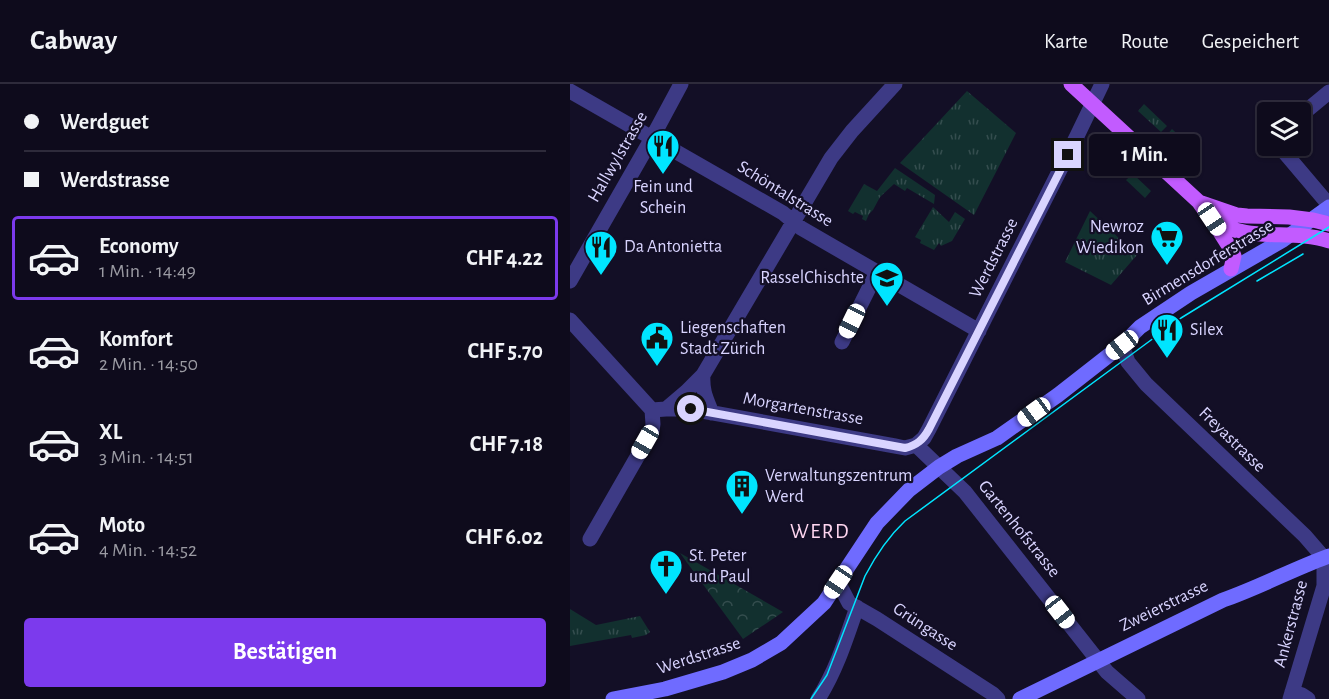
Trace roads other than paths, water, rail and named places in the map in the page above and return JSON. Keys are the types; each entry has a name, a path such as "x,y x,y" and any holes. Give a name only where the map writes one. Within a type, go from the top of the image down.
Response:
{"main road":[{"path":"1071,84 1198,202 1212,219 1232,251 1234,256 1231,269"},
{"path":"1198,202 1247,216 1289,217 1329,224"},
{"path":"1212,219 1227,228 1245,233 1314,237 1329,241"}],"street":[{"name":"Hallwylstrasse","path":"570,281 681,84"},
{"path":"590,539 651,431 659,409 686,392 703,375 838,148 895,84"},
{"name":"Werdstrasse","path":"916,445 929,429 1102,84"},
{"name":"Schöntalstrasse","path":"570,91 783,213 801,228 979,331"},
{"path":"1311,107 1329,92"},
{"path":"1286,156 1329,206"},
{"name":"Birmensdorferstrasse","path":"838,582 877,523 909,490 939,467 997,438 1058,395 1122,345 1140,327 1191,293 1291,235 1329,206"},
{"path":"842,342 877,272"},
{"path":"570,320 659,409"},
{"name":"Freyastrasse","path":"1122,345 1128,362 1146,384 1326,557"},
{"path":"703,375 702,386 712,413"},
{"name":"Morgartenstrasse","path":"659,409 691,409 905,448 916,445"},
{"path":"916,445 939,467"},
{"name":"Gartenhofstrasse","path":"939,467 965,492 1107,672 1137,699"},
{"name":"Zweierstrasse","path":"1020,699 1224,600 1326,557"},
{"name":"Ankerstrasse","path":"1291,696 1324,586 1326,557"},
{"name":"Werdstrasse","path":"613,699 700,679 752,660 782,644 824,603 838,582"},
{"name":"Grüngasse","path":"838,582 849,603 998,699"},
{"path":"818,699 839,660 857,607"},
{"path":"1291,696 1302,695 1308,699"}],"tram line":[{"path":"811,699 827,675 865,576 893,533 905,521 1181,318 1329,227"},
{"path":"1257,281 1303,254"}],"place":[{"name":"Fein und Schein","path":"663,175"},
{"name":"Newroz Wiedikon","path":"1167,266"},
{"name":"Da Antonietta","path":"601,276"},
{"name":"RasselChischte","path":"887,307"},
{"name":"Silex","path":"1167,359"},
{"name":"Liegenschaften Stadt Zürich","path":"657,367"},
{"name":"Verwaltungszentrum Werd","path":"742,515"},
{"name":"St. Peter und Paul","path":"666,595"}],"district":[{"name":"WERD","path":"820,531"}]}
